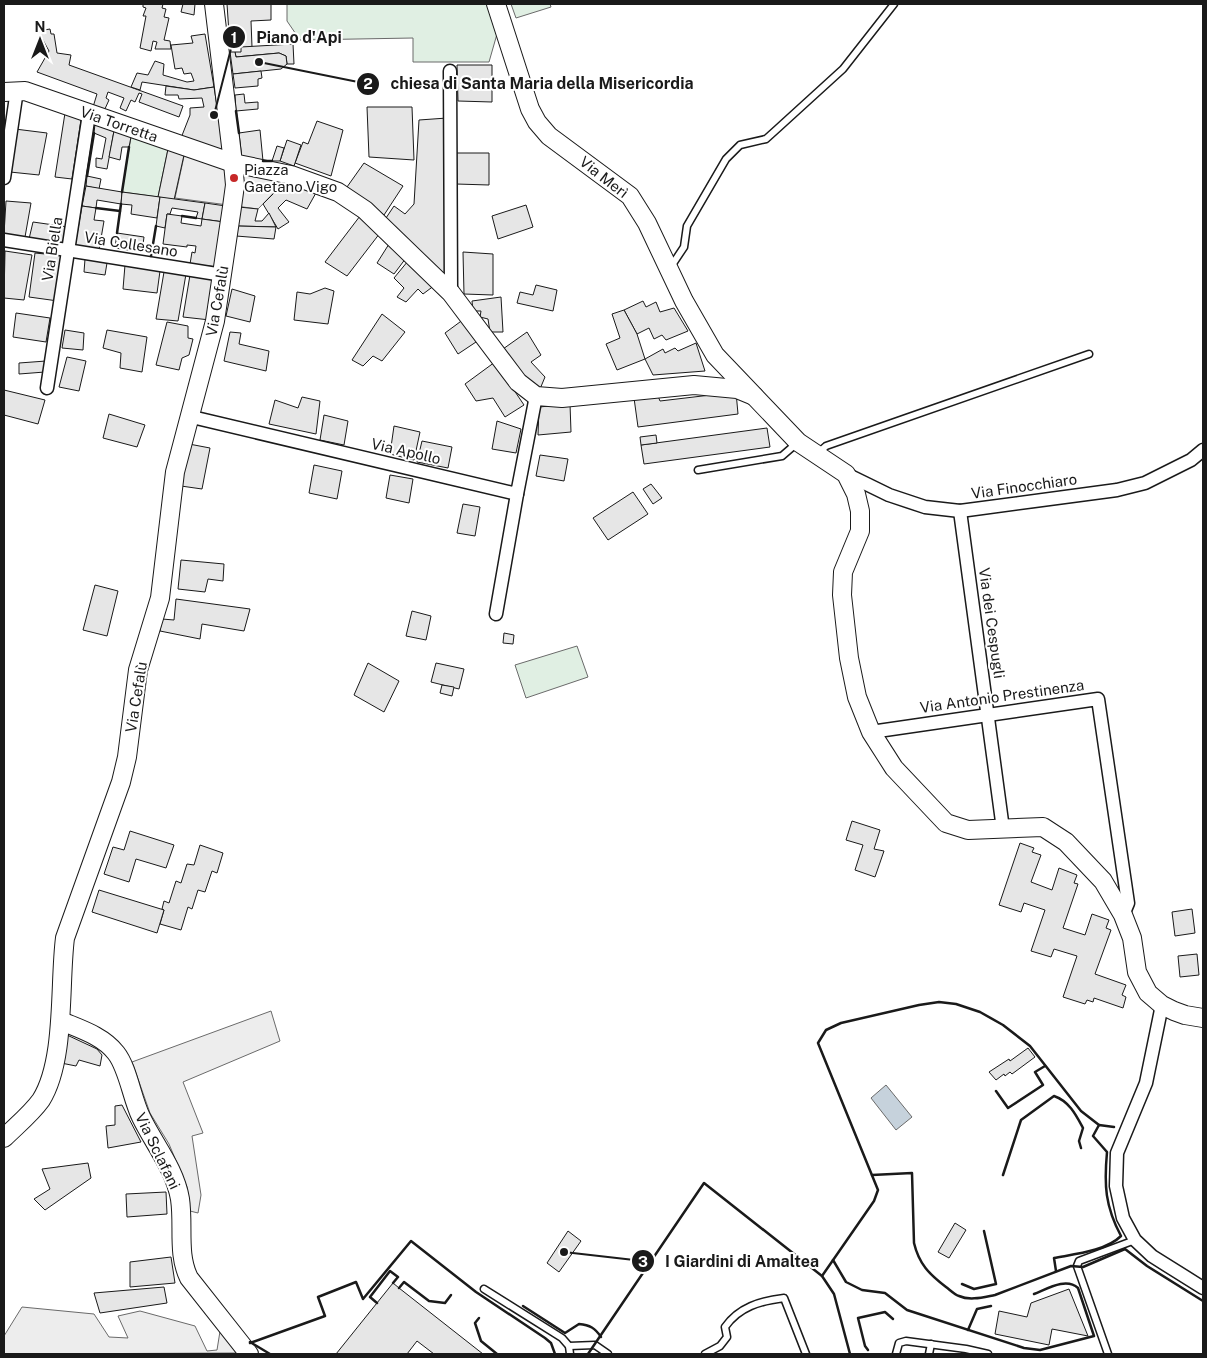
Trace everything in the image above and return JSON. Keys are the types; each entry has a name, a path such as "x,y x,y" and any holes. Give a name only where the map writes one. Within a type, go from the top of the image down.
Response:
{"street":[{"name":"Via Cefalù","path":"4,1138 41,1099 52,1071 60,1022 65,938 121,782 127,757 138,670 154,620 161,590 175,472 192,417 215,321 235,185 214,4"},
{"name":"Via Merì","path":"496,4 530,109 537,122 549,136 630,196 647,223 684,301 715,355 798,442 846,474"},
{"path":"450,71 452,293"},
{"name":"Via Torretta","path":"10,91 89,114 233,163 291,175 338,192 365,210 452,293 518,382 536,396"},
{"path":"4,178 10,91"},
{"name":"Via Biella","path":"47,388 89,114"},
{"name":"Via Collesano","path":"4,240 223,275"},
{"path":"694,385 709,379 714,371 715,355"},
{"path":"496,614 536,396 562,398 694,385 738,389 756,397"},
{"name":"Via Apollo","path":"192,417 517,494"},
{"name":"Via Finocchiaro","path":"846,474 888,495 925,508 960,511 1107,492 1145,483 1191,460 1203,450"},
{"path":"846,474 856,494 860,511 860,532 844,572 842,596 849,658 857,697 871,732 894,768 946,823 968,830 1043,827 1066,842 1103,881 1123,915 1132,938 1137,972 1148,993 1162,1005 1185,1015 1203,1018"},
{"name":"Via dei Cespugli","path":"960,511 1003,829"},
{"name":"Via Antonio Prestinenza","path":"871,732 1098,699 1128,902 1123,915"},
{"path":"1162,1005 1146,1083 1117,1153 1116,1186 1124,1218 1135,1240 1152,1256 1203,1288"},
{"name":"Via Sclafani","path":"60,1022 84,1030 105,1042 117,1054 141,1118 176,1182 182,1217 183,1267 189,1278 249,1354"}],"lane":[{"path":"670,269 684,247 687,226 707,188 733,150 747,142 766,139 854,56 894,4"},
{"path":"816,455 826,446 1089,354"},
{"path":"698,470 782,456 798,442"},
{"path":"1108,1354 1077,1266 1079,1261 1135,1240"},
{"path":"484,1289 562,1338 569,1346 570,1354"},
{"path":"705,1354 712,1352 720,1346 727,1337 725,1327 733,1316 751,1305 784,1298 806,1354"},
{"path":"896,1354 899,1343 906,1341 988,1354"},
{"path":"929,1354 931,1344"},
{"path":"569,1346 595,1345 608,1354"}],"green space":[{"path":"287,4 492,4 499,27 489,62 413,62 413,38 300,40 287,21"},
{"path":"511,4 550,4 551,7 516,18"},
{"path":"131,137 168,149 158,197 122,192"},
{"path":"577,646 588,677 526,698 515,665"}],"shaded area":[{"name":"Piazza Gaetano Vigo","path":"186,147 291,175 258,209 175,198"},
{"path":"271,1011 280,1041 183,1082 203,1133 192,1136 201,1195 198,1213 190,1211 187,1187 169,1144 150,1113 132,1062"},
{"path":"886,1085 912,1117 896,1130 871,1098"},
{"path":"22,1307 94,1314 109,1337 128,1338 118,1316 140,1311 195,1326 207,1351 217,1350 221,1325 239,1353 4,1354 4,1336"}],"building":[{"path":"143,4 163,4 162,8 166,9 164,17 169,18 164,40 170,41 171,49 155,49 157,42 153,41 151,51 140,48 146,16 143,16 146,8 143,7"},
{"path":"183,4 195,4 194,15 181,12"},
{"path":"227,4 271,4 271,20 251,21 252,47 230,48"},
{"path":"50,29 51,34 54,34 57,53 71,55 69,65 183,106 179,117 139,102 142,94 139,93 135,102 131,100 126,111 120,108 124,98 108,92 106,98 109,100 104,111 93,107 97,94 37,72 49,51 38,31"},
{"path":"205,34 214,87 194,90 142,82 140,90 131,87 137,73 148,75 155,61 164,64 163,75 187,82 194,81 191,73 184,74 182,68 175,69 171,45 193,43 191,36"},
{"path":"293,44 294,64 287,64 286,56 279,53 236,57 235,52 241,52 241,47"},
{"path":"230,52 235,52 236,57 279,53 286,56 287,64 281,69 233,74"},
{"path":"457,65 492,65 492,102 458,101"},
{"path":"261,71 262,78 258,79 258,86 235,88 233,74"},
{"path":"166,86 194,90 214,87 224,150 181,138 190,115 190,108 204,107 202,98 179,99 178,95 165,95"},
{"path":"244,94 245,103 258,102 258,109 236,111 235,95"},
{"path":"367,107 412,107 414,160 369,157"},
{"path":"65,113 81,120 72,179 55,177"},
{"path":"447,118 448,282 384,221 394,206 405,214 414,204 419,120"},
{"path":"317,121 343,130 331,176 295,163 303,142 308,144"},
{"path":"95,124 114,131 107,169 96,167 96,158 102,159 106,138 94,133"},
{"path":"15,129 47,133 39,175 10,172"},
{"path":"260,130 263,161 242,159 239,133"},
{"path":"114,131 131,137 129,147 122,147 120,160 109,157"},
{"path":"287,140 301,145 294,166 280,161"},
{"path":"277,146 284,148 280,161 272,161"},
{"path":"168,149 184,155 174,200 158,197"},
{"path":"456,153 489,153 489,185 456,184"},
{"path":"364,163 403,186 384,215 347,187"},
{"path":"87,176 101,179 99,189 86,186"},
{"path":"287,180 317,191 307,209 286,200 278,208 289,222 278,229 263,204"},
{"path":"86,186 122,192 121,204 97,200 96,208 82,206"},
{"path":"122,192 160,197 157,218 131,214 132,205 121,204"},
{"path":"160,197 205,203 202,219 196,218 198,212 172,208 170,214 167,214 165,228 156,226"},
{"path":"6,201 31,203 25,237 4,234"},
{"path":"205,203 226,206 224,222 202,219"},
{"path":"526,205 533,227 498,239 492,216"},
{"path":"82,206 96,208 94,220 104,221 99,250 75,246"},
{"path":"239,207 258,209 255,221 262,221 269,213 276,227 237,226"},
{"path":"167,214 182,216 181,223 201,226 202,219 224,222 218,267 190,264 192,252 195,253 196,246 187,245 187,247 163,244"},
{"path":"360,216 380,233 347,276 325,262"},
{"path":"33,222 68,227 64,246 29,239"},
{"path":"237,226 276,227 274,239 236,236"},
{"path":"117,233 144,237 142,252 115,248"},
{"path":"389,244 406,258 394,274 377,263"},
{"path":"5,251 32,255 24,300 4,298"},
{"path":"463,252 493,254 493,295 464,294"},
{"path":"35,253 65,256 58,301 29,297"},
{"path":"85,259 107,263 105,275 84,272"},
{"path":"408,261 435,285 423,294 418,289 406,302 397,297 404,288 394,278"},
{"path":"125,265 160,271 157,293 123,289"},
{"path":"164,272 186,274 178,321 156,319"},
{"path":"190,275 218,280 210,320 183,317"},
{"path":"536,285 557,290 553,311 517,303 520,292 533,295"},
{"path":"325,288 334,291 328,324 294,320 297,292 310,294"},
{"path":"232,289 255,296 250,322 226,316"},
{"path":"501,297 503,332 490,332 488,319 480,317 481,311 473,311 472,301"},
{"path":"643,301 646,307 656,302 660,312 674,308 688,331 666,340 662,335 654,339 649,328 637,334 624,310"},
{"path":"624,310 637,334 645,359 617,370 606,344 620,338 612,314"},
{"path":"16,313 50,318 46,342 13,337"},
{"path":"382,314 405,332 382,361 373,356 363,366 352,360"},
{"path":"464,319 479,340 458,354 445,333"},
{"path":"167,322 188,326 188,338 193,339 189,355 182,358 179,370 156,365"},
{"path":"65,330 84,333 83,350 62,348"},
{"path":"107,330 147,337 142,372 120,368 121,353 103,348"},
{"path":"230,332 241,333 239,344 269,351 266,371 224,361"},
{"path":"527,332 541,355 531,362 545,377 540,389 522,378 503,349"},
{"path":"696,343 705,371 653,375 645,359 663,349 665,353 675,348 678,351"},
{"path":"67,357 86,361 79,391 59,387"},
{"path":"46,361 45,372 19,374 19,363"},
{"path":"495,362 524,405 505,417 493,398 476,401 465,384"},
{"path":"4,390 45,400 38,424 4,415"},
{"path":"736,392 738,414 638,427 634,398 658,396 660,401"},
{"path":"302,397 320,401 316,434 269,424 275,400 298,408"},
{"path":"570,404 571,432 538,435 539,407"},
{"path":"109,414 145,425 137,447 103,438"},
{"path":"324,415 348,421 344,445 320,440"},
{"path":"497,421 521,429 516,453 492,449"},
{"path":"394,426 420,432 414,460 390,454"},
{"path":"767,428 770,447 644,464 641,445"},
{"path":"656,435 657,443 641,445 640,437"},
{"path":"422,441 452,447 448,468 417,462"},
{"path":"189,444 210,448 202,489 181,486"},
{"path":"540,455 568,459 564,481 536,476"},
{"path":"314,465 342,471 337,499 309,493"},
{"path":"390,475 413,479 409,503 386,498"},
{"path":"651,484 662,498 653,504 643,489"},
{"path":"633,492 648,514 608,540 593,518"},
{"path":"463,504 480,507 475,536 457,533"},
{"path":"181,560 224,564 223,581 208,579 205,592 178,589"},
{"path":"95,585 118,591 107,636 83,630"},
{"path":"176,599 250,609 244,631 202,624 200,639 160,631 162,619 174,620"},
{"path":"412,611 431,616 426,640 406,636"},
{"path":"504,633 514,635 513,644 503,643"},
{"path":"368,663 399,681 384,712 354,695"},
{"path":"436,663 464,669 459,689 431,682"},
{"path":"442,685 454,687 452,696 440,693"},
{"path":"852,821 880,830 874,849 884,851 875,877 855,870 863,845 846,840"},
{"path":"130,831 174,845 166,868 136,859 129,882 104,874 113,847 124,850"},
{"path":"1020,843 1034,848 1032,852 1041,855 1031,882 1052,890 1059,868 1077,875 1074,883 1078,884 1063,928 1085,935 1092,914 1109,920 1106,928 1111,930 1095,974 1126,985 1122,995 1126,997 1123,1008 1094,998 1093,1002 1087,1000 1085,1004 1063,997 1077,956 1054,949 1051,957 1031,951 1045,910 1024,903 1021,912 999,905"},
{"path":"200,845 223,853 217,873 212,871 205,892 198,890 192,909 188,907 181,930 160,924 164,910 162,909 164,901 169,903 176,881 181,883 187,864 194,865"},
{"path":"99,890 164,910 157,933 92,912"},
{"path":"1192,909 1195,933 1175,936 1172,912"},
{"path":"1197,954 1199,975 1180,977 1178,956"},
{"path":"67,1035 97,1049 102,1055 100,1066 79,1060 76,1066 61,1063"},
{"path":"1028,1048 1035,1057 1012,1074 1010,1072 1005,1076 1004,1074 996,1080 989,1072 1009,1059 1010,1061"},
{"path":"122,1105 141,1142 108,1148 106,1126 115,1125 115,1106"},
{"path":"88,1163 91,1178 45,1210 34,1199 50,1189 42,1169"},
{"path":"166,1192 167,1214 127,1217 126,1194"},
{"path":"955,1223 966,1230 949,1258 938,1252"},
{"path":"568,1231 581,1241 559,1272 547,1263"},
{"path":"171,1257 175,1283 130,1287 130,1262"},
{"path":"393,1283 483,1354 434,1354 417,1341 407,1354 336,1354"},
{"path":"164,1287 167,1303 100,1313 94,1293"},
{"path":"1069,1289 1088,1336 1052,1329 1049,1345 995,1334 999,1311 1027,1317 1031,1303"}],"wall":[{"path":"236,111 239,133"},
{"path":"87,176 94,133"},
{"path":"122,192 129,147"},
{"path":"263,161 272,161"},
{"path":"117,233 121,204"},
{"path":"96,208 120,211"},
{"path":"182,216 196,218"},
{"path":"151,256 156,226"},
{"path":"822,1276 874,1201 878,1190 818,1043 826,1030 841,1023 939,1002 956,1004 980,1012 1003,1025 1030,1046 1081,1111 1099,1125"},
{"path":"996,1091 1008,1108 1043,1085 1035,1072 1045,1066"},
{"path":"1003,1175 1021,1120 1054,1096 1068,1105 1083,1128 1079,1141 1081,1148"},
{"path":"1056,1271 1054,1258 1099,1248 1115,1241 1121,1236 1112,1215 1107,1195 1107,1152 1093,1136 1099,1125 1114,1127"},
{"path":"872,1175 912,1173 914,1243 916,1250 922,1263 930,1273 957,1295 972,1298 995,1295 1071,1266 1083,1267 1125,1249 1147,1266 1203,1301"},
{"path":"588,1354 704,1183 822,1276 834,1294 850,1354"},
{"path":"962,1284 974,1289 996,1284 984,1231"},
{"path":"250,1343 325,1316 318,1297 356,1282 363,1299 411,1241 476,1292 545,1338 551,1343 555,1354"},
{"path":"833,1260 846,1282 862,1290 885,1293 907,1310 1024,1348 1040,1350 1094,1336 1078,1288 1073,1285 1062,1284 1034,1294"},
{"path":"377,1303 370,1297 390,1271 398,1277 393,1283"},
{"path":"399,1288 404,1282 429,1301 445,1303 451,1295"},
{"path":"523,1306 565,1333 579,1324 592,1328 601,1337"},
{"path":"968,1330 977,1309 991,1306"},
{"path":"868,1350 865,1346 858,1318 885,1312 893,1319"},
{"path":"479,1318 475,1323 481,1341 497,1354"},
{"path":"250,1342 270,1354"}],"place":[{"name":"chiesa di Santa Maria della Misericordia","path":"259,62"},
{"name":"Piano d'Api","path":"214,115"},
{"name":"Piazza Gaetano Vigo","path":"234,178"},
{"name":"I Giardini di Amaltea","path":"564,1252"}]}
